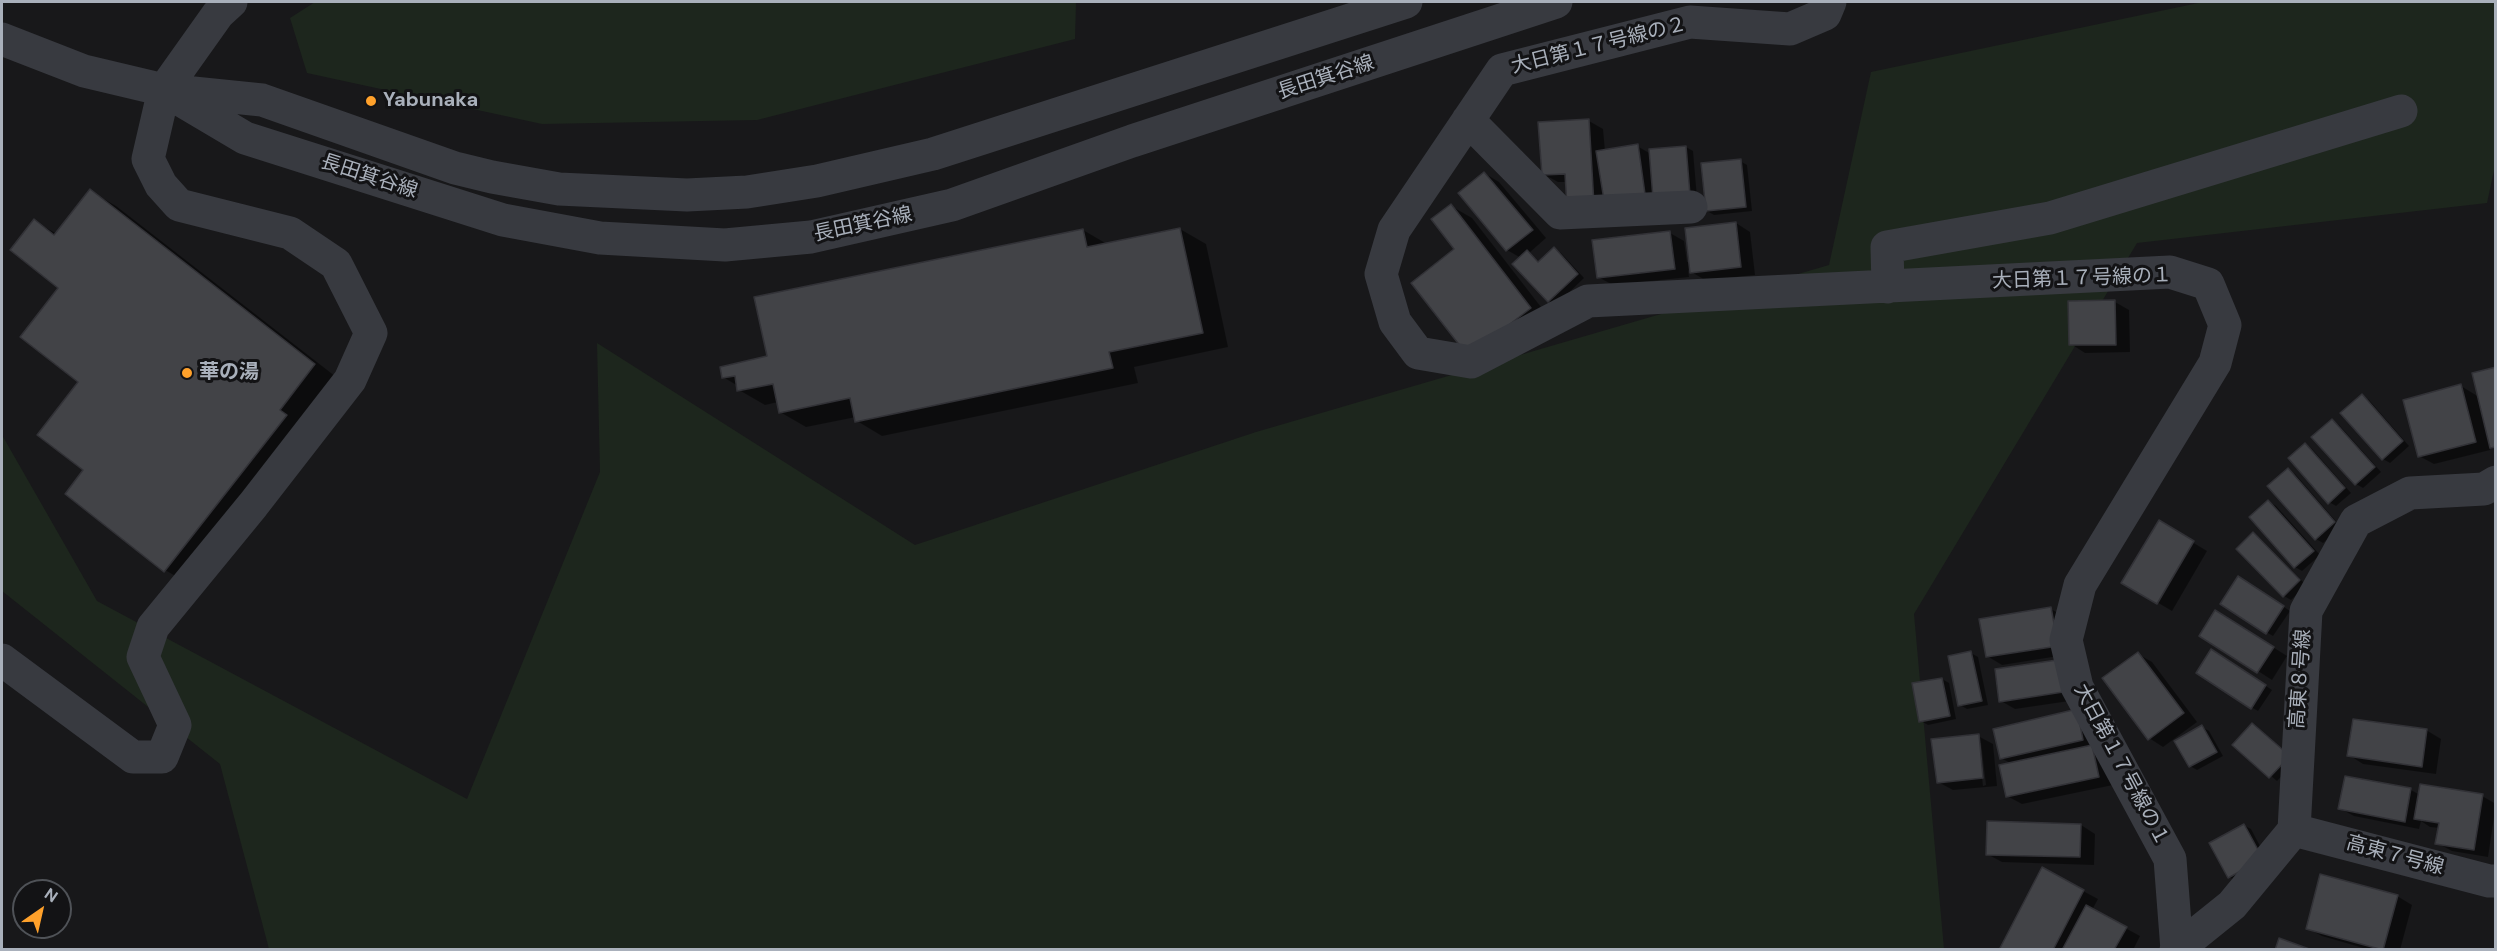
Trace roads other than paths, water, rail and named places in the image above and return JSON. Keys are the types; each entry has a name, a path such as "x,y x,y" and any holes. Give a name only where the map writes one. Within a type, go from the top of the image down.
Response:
{"street":[{"path":"2,660 133,757 162,757 175,726 143,657 153,627 254,505 350,380 371,333 336,264 290,233 179,205 161,185 148,159 164,90 218,14 231,2"},
{"name":"長田箕谷線","path":"2,39 84,71 164,90 261,100 455,168 559,189 627,194 687,195 747,192 817,181 933,154 1406,2"},
{"name":"長田箕谷線","path":"164,90 245,138 502,220 600,238 725,245 811,237 952,205 1132,141 1556,2"},
{"name":"大日第１７号線の２","path":"1395,322 1381,274 1394,230 1502,70 1690,22 1790,28 1825,14 1830,2"},
{"path":"1888,287 1887,247 2050,218 2401,111"},
{"path":"1468,120 1560,213 1691,207"},
{"name":"大日第１７号線の１","path":"1395,322 1418,353 1471,362 1588,301 2170,272 2208,284 2225,325 2215,363 2080,585 2066,640 2077,687 2170,859 2177,949"},
{"name":"高東８号線","path":"2294,830 2306,611 2356,521 2410,493 2484,489 2496,482"},
{"path":"2177,949 2232,905 2294,830"},
{"name":"高東７号線","path":"2294,830 2496,881"}],"place":[{"name":"Yabunaka","path":"371,101"},
{"name":"華の湯","path":"187,373"}]}
